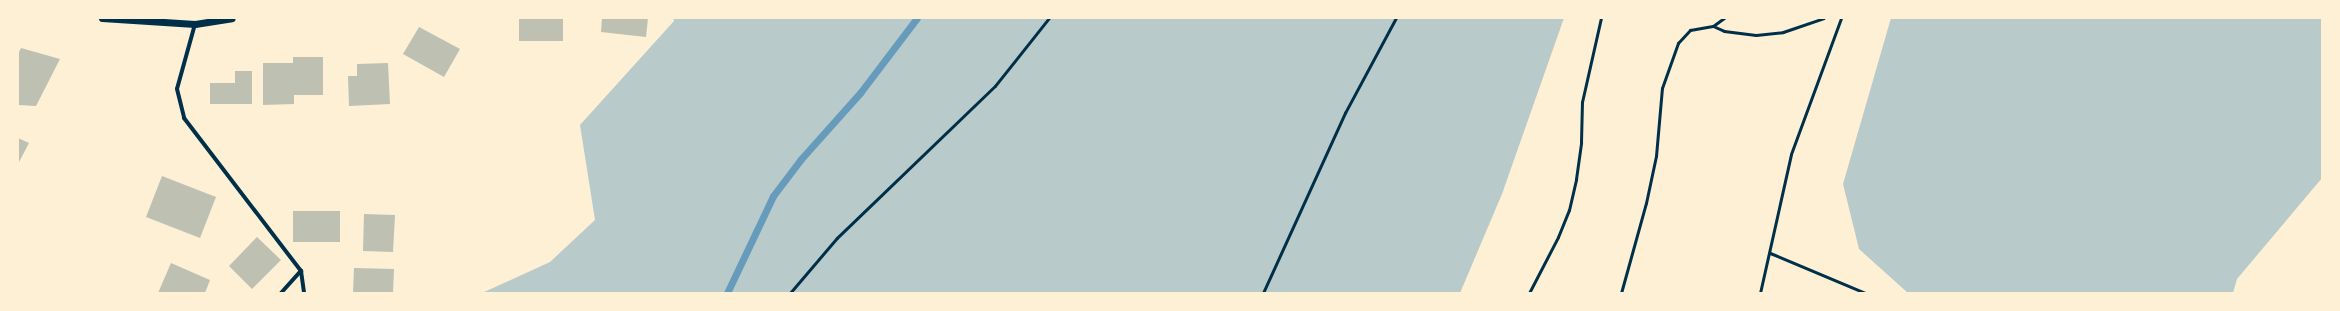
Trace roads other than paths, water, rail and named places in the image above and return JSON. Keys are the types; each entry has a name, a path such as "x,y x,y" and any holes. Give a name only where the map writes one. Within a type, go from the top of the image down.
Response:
{"street":[{"path":"102,18 194,24 232,18"},
{"path":"194,24 177,88 184,118 301,271 304,293"},
{"path":"281,293 301,271"}],"lane":[{"path":"1536,293 1530,292 1558,237 1569,210 1576,179 1581,142 1582,102 1592,52 1601,18"},
{"path":"1621,293 1646,203 1656,156 1662,88 1678,43 1690,30 1713,26 1724,18"},
{"path":"1713,26 1724,31 1756,35 1783,32 1824,18"},
{"path":"1760,293 1791,154 1841,18"},
{"path":"1770,253 1865,293"}],"waterway":[{"path":"727,293 773,196 801,159 860,93 917,18"}]}
